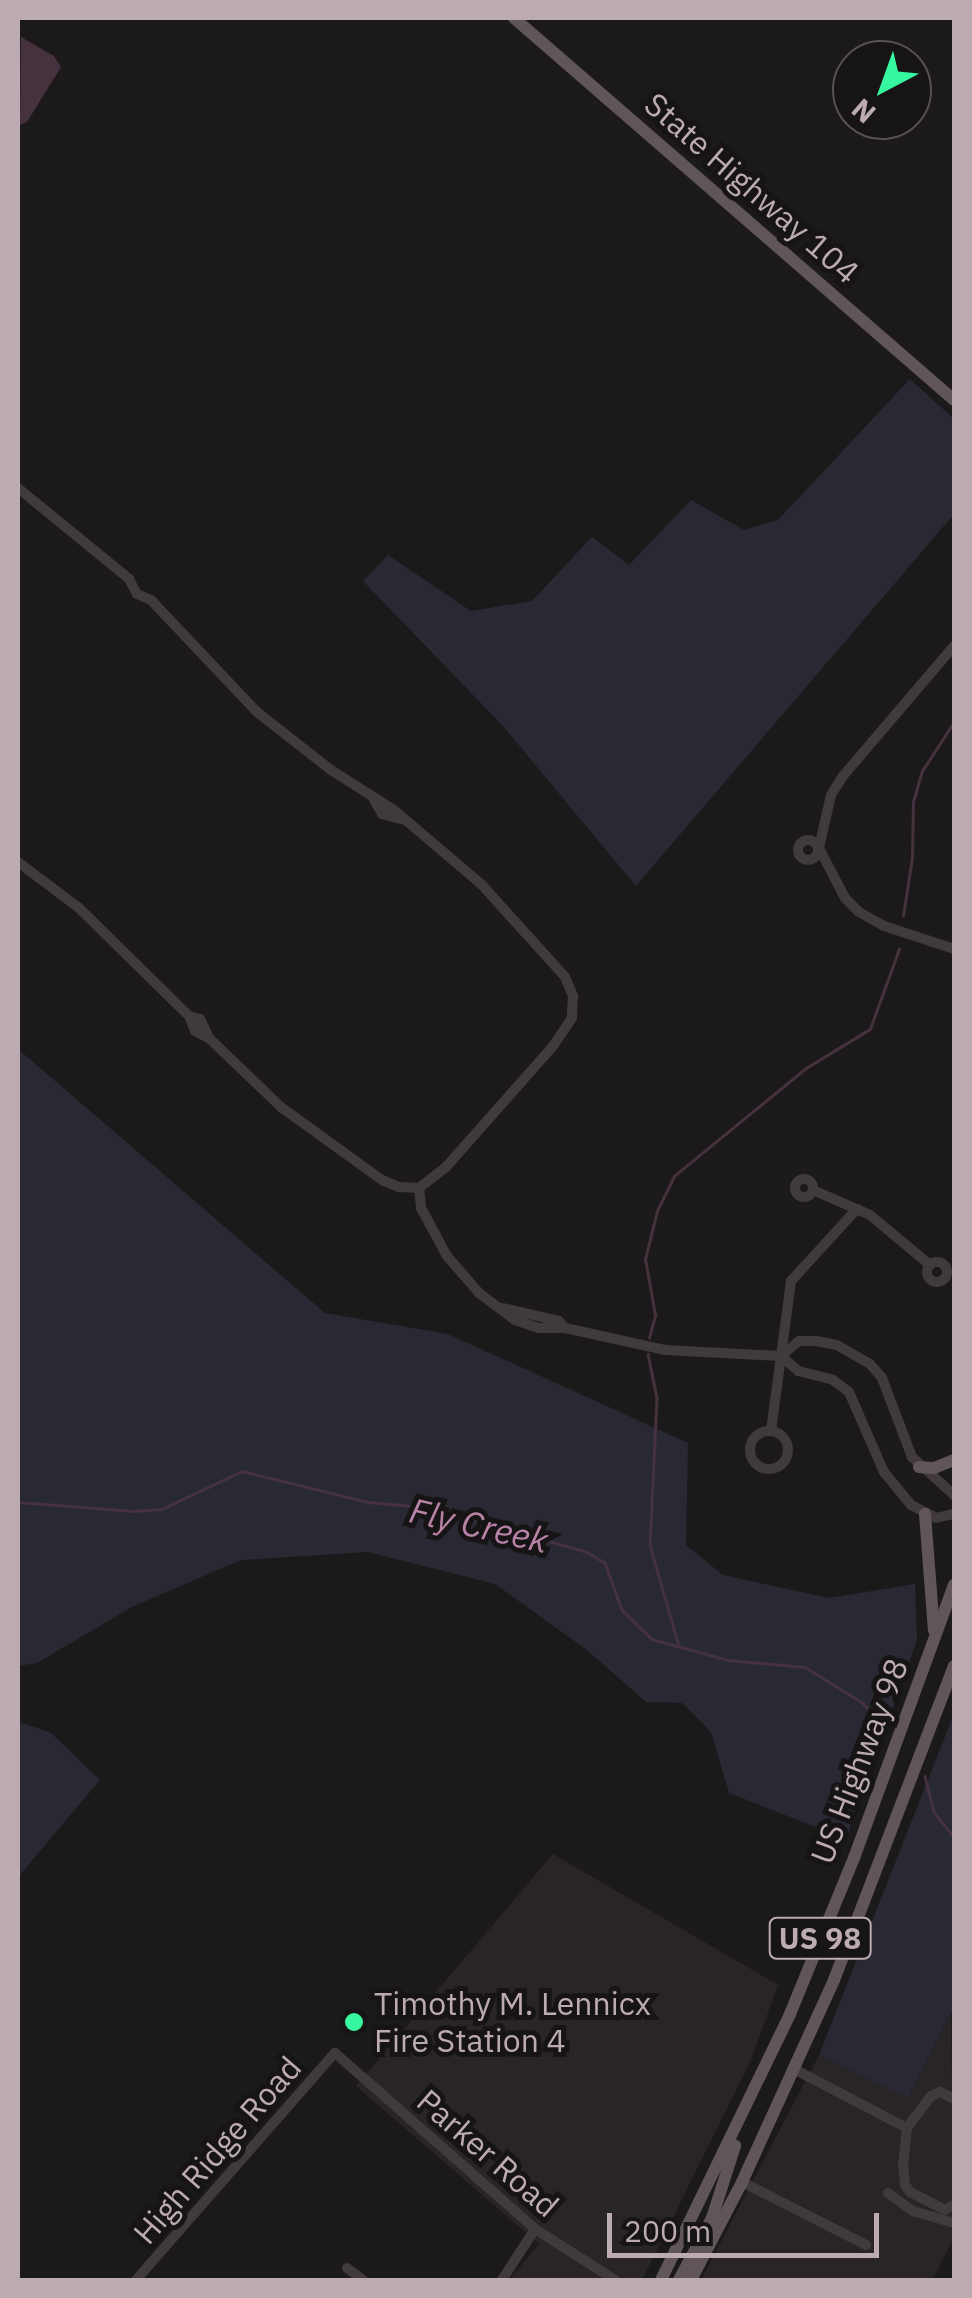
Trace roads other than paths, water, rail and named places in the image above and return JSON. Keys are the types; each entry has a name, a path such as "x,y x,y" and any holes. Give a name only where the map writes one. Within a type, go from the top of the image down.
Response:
{"main road":[{"name":"State Highway 104","path":"514,18 954,400"},
{"path":"919,1467 934,1468 954,1460"},
{"path":"924,1514 934,1639"},
{"name":"US Highway 98","path":"661,2280 790,2014 954,1586"},
{"name":"US Highway 98","path":"691,2280 742,2182 814,2025 918,1770 954,1666"},
{"path":"790,2014 814,2025"},
{"path":"679,2280 712,2218 741,2119"}],"street":[{"path":"18,488 129,578 137,594 151,600 258,712 374,800 382,814 401,819 516,918 565,977 573,996 572,1018 554,1045 446,1167 419,1188 418,1199 447,1256 479,1293 526,1325 565,1328 665,1350 781,1356 798,1372 833,1380 849,1392 890,1483 924,1514 944,1518 954,1514"},
{"path":"954,646 843,776 831,794 818,848 845,898 859,912 884,926 954,949"},
{"path":"18,862 79,908 190,1016 195,1031 209,1038 282,1108 382,1180 419,1188"},
{"path":"813,1190 857,1208 930,1265"},
{"path":"771,1431 790,1281 857,1208"},
{"path":"781,1356 800,1341 816,1341 837,1345 870,1364 882,1378 919,1467 954,1495"},
{"name":"Parker Road","path":"335,2053 535,2229 615,2280"},
{"name":"High Ridge Road","path":"136,2280 335,2053"},
{"path":"794,2069 907,2128"},
{"path":"954,2098 940,2092 931,2096 907,2128 904,2185 946,2210 954,2205"},
{"path":"742,2182 866,2245"},
{"path":"888,2194 913,2211 954,2223"},
{"path":"502,2280 535,2229"},
{"path":"348,2268 363,2280"}],"waterway":[{"path":"903,916 912,857 913,802 922,771 954,722"},
{"path":"649,1338 655,1315 645,1259 657,1211 674,1176 806,1068 870,1029 899,949"},
{"path":"648,1354 657,1398 650,1545 679,1646"},
{"name":"Fly Creek","path":"18,1502 134,1511 162,1509 242,1471 368,1502 434,1508 587,1552 605,1563 622,1610 652,1639 728,1660 805,1667 863,1703 882,1725"},
{"name":"Fly Creek","path":"925,1776 934,1812 954,1837"}],"place":[{"name":"Timothy M. Lennicx Fire Station 4","path":"354,2022"}]}
